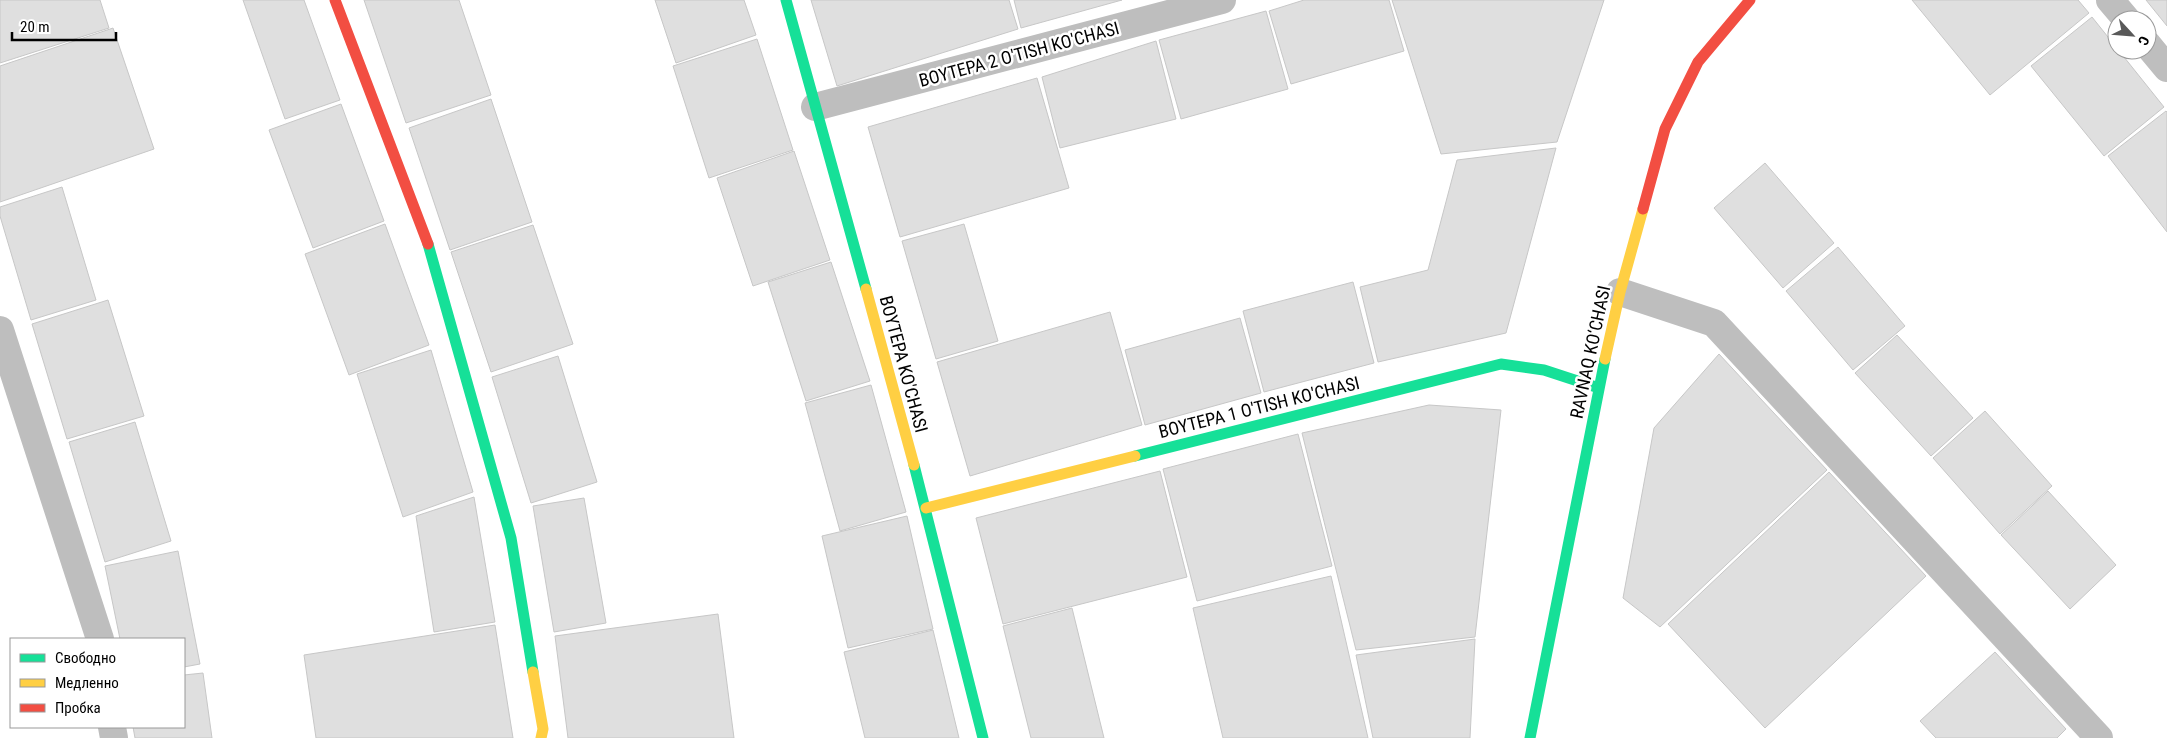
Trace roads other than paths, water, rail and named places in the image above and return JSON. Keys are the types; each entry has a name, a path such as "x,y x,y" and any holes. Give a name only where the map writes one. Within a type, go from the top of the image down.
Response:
{"street":[{"path":"335,0 430,250 511,538 543,729 541,738"},
{"name":"BOYTEPA KO'CHASI","path":"786,0 926,508 983,738"},
{"name":"BOYTEPA 2 O'TISH KO'CHASI","path":"815,107 1222,0"},
{"name":"RAVNAQ KO‘CHASI","path":"1530,738 1599,388 1620,292 1665,129 1698,62 1750,0"},
{"path":"2110,0 2118,10"},
{"path":"2157,56 2167,68"},
{"path":"1620,292 1714,323 2099,738"},
{"path":"0,330 100,638"},
{"name":"BOYTEPA 1 O'TISH KO'CHASI","path":"926,508 1501,364 1544,370 1599,388"}]}
